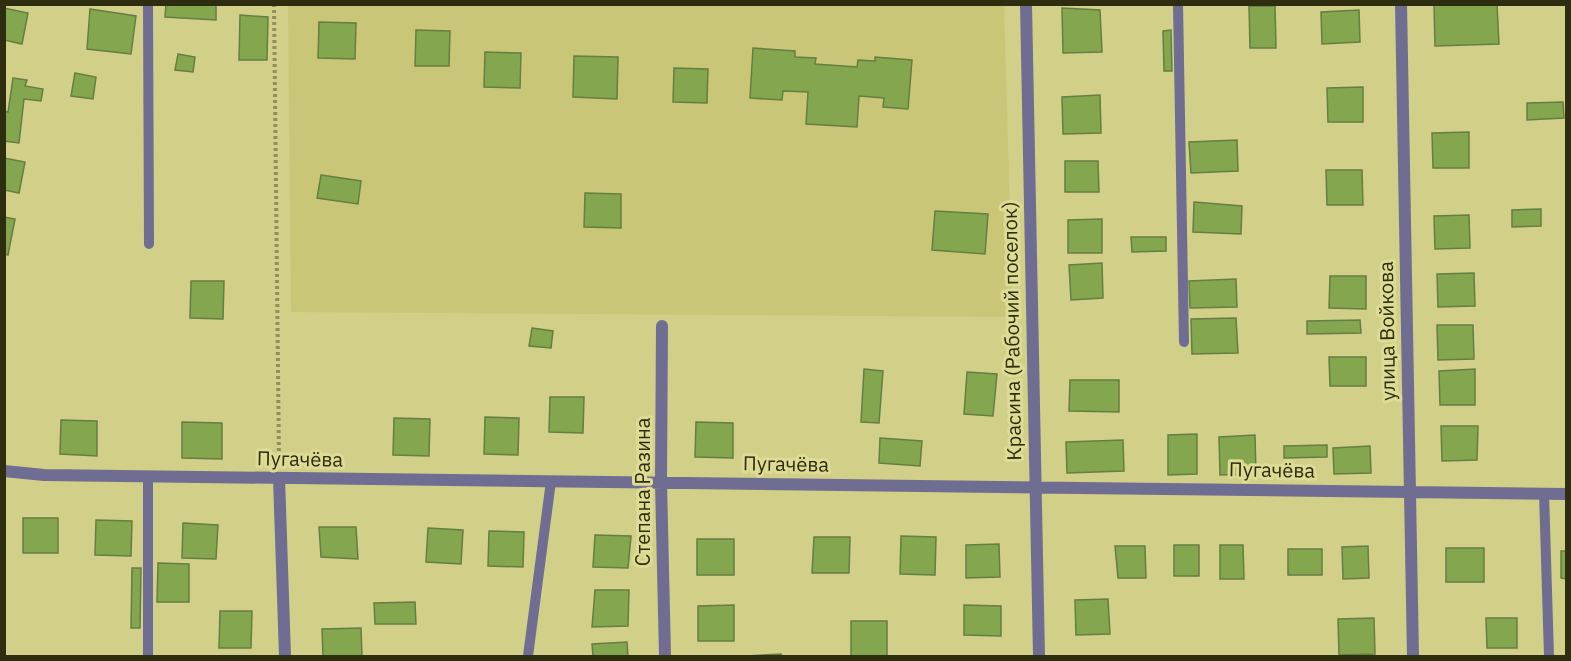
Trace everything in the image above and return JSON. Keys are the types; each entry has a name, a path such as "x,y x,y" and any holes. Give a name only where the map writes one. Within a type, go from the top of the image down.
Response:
{"street":[{"name":"Красина (Рабочий поселок)","path":"1026,4 1039,657"},
{"name":"улица Войкова","path":"1401,4 1413,657"},
{"name":"Степана Разина","path":"662,326 661,482 665,657"},
{"name":"Пугачёва","path":"4,471 44,475 1566,494"},
{"path":"279,478 285,657"}],"lane":[{"path":"148,4 149,244"},
{"path":"1178,4 1184,342"},
{"path":"148,476 148,657"},
{"path":"528,657 551,481"},
{"path":"1544,493 1549,657"}],"path":[{"path":"274,4 279,478"}],"shaded area":[{"path":"288,5 1004,5 1013,317 291,312"}],"building":[{"path":"166,4 216,4 216,20 165,17"},
{"path":"1434,4 1497,4 1499,44 1435,46"},
{"path":"1249,6 1275,6 1276,48 1250,48"},
{"path":"4,8 28,13 22,44 4,40"},
{"path":"1062,8 1100,10 1102,52 1063,53"},
{"path":"90,9 136,16 131,54 87,49"},
{"path":"1359,10 1360,42 1322,44 1321,12"},
{"path":"240,15 268,17 267,60 239,60"},
{"path":"319,22 356,23 355,59 318,58"},
{"path":"416,30 450,31 449,66 415,66"},
{"path":"1171,30 1172,71 1164,71 1163,31"},
{"path":"753,48 795,51 795,57 816,58 815,64 857,67 858,60 875,61 875,57 912,60 908,109 883,107 884,98 859,96 857,127 806,124 808,92 783,91 782,100 750,98"},
{"path":"485,52 521,53 520,88 484,87"},
{"path":"178,54 195,57 193,72 175,70"},
{"path":"574,56 618,57 617,99 573,97"},
{"path":"674,68 708,69 707,103 673,102"},
{"path":"75,73 96,77 93,99 71,96"},
{"path":"13,78 27,80 25,86 43,89 41,101 24,99 19,143 4,141 4,111 8,112"},
{"path":"1363,87 1363,122 1328,122 1327,88"},
{"path":"1100,95 1101,133 1063,134 1062,97"},
{"path":"1563,102 1564,118 1527,120 1527,103"},
{"path":"1469,132 1469,168 1433,168 1432,133"},
{"path":"1237,140 1238,171 1191,173 1189,142"},
{"path":"4,158 25,162 19,193 4,190"},
{"path":"1065,161 1098,161 1099,192 1065,192"},
{"path":"1326,170 1362,170 1363,205 1327,205"},
{"path":"321,175 361,181 358,204 317,198"},
{"path":"585,193 621,194 621,228 584,227"},
{"path":"1194,202 1242,206 1241,234 1193,232"},
{"path":"1541,209 1541,226 1512,227 1512,210"},
{"path":"935,211 988,214 985,254 932,250"},
{"path":"1469,215 1470,248 1435,249 1434,216"},
{"path":"4,217 15,219 8,255 4,254"},
{"path":"1102,219 1102,253 1068,253 1068,220"},
{"path":"1131,237 1166,237 1166,251 1132,252"},
{"path":"1102,263 1103,298 1071,300 1069,265"},
{"path":"1474,273 1475,306 1438,307 1437,274"},
{"path":"1330,276 1366,276 1366,309 1329,308"},
{"path":"1236,279 1237,307 1190,308 1189,281"},
{"path":"191,281 224,281 223,319 190,318"},
{"path":"1236,318 1238,353 1192,354 1191,319"},
{"path":"1360,320 1361,333 1307,334 1307,321"},
{"path":"1437,325 1473,325 1474,359 1438,360"},
{"path":"532,328 553,331 551,348 529,346"},
{"path":"1329,357 1366,357 1366,386 1330,386"},
{"path":"864,369 883,371 879,423 861,422"},
{"path":"1475,369 1475,405 1440,405 1439,371"},
{"path":"967,372 997,374 993,416 964,414"},
{"path":"1070,380 1119,380 1119,412 1069,411"},
{"path":"550,397 584,397 583,433 549,432"},
{"path":"485,417 519,418 518,455 484,454"},
{"path":"394,418 430,419 429,456 393,455"},
{"path":"61,420 97,421 97,456 60,454"},
{"path":"182,422 222,423 222,459 182,458"},
{"path":"696,422 733,423 733,458 695,457"},
{"path":"1441,426 1478,426 1477,460 1442,461"},
{"path":"1197,434 1197,474 1168,475 1168,435"},
{"path":"1255,435 1256,474 1220,475 1219,437"},
{"path":"880,438 922,441 920,466 879,463"},
{"path":"1123,440 1124,471 1067,473 1066,442"},
{"path":"1327,445 1327,457 1284,458 1284,446"},
{"path":"1370,446 1371,473 1334,474 1333,448"},
{"path":"23,518 58,518 58,553 23,553"},
{"path":"96,520 132,521 131,556 95,555"},
{"path":"183,523 218,525 216,559 182,558"},
{"path":"319,527 356,527 358,559 321,557"},
{"path":"428,528 463,530 461,564 426,562"},
{"path":"489,531 524,532 523,567 488,566"},
{"path":"595,535 631,536 628,568 593,567"},
{"path":"901,536 936,537 935,575 900,574"},
{"path":"814,537 850,537 849,573 812,573"},
{"path":"697,539 734,539 734,575 697,575"},
{"path":"999,544 1000,577 966,578 966,545"},
{"path":"1174,545 1199,545 1199,576 1174,576"},
{"path":"1220,545 1243,545 1244,579 1220,579"},
{"path":"1115,546 1145,546 1146,578 1118,578"},
{"path":"1368,546 1369,578 1343,579 1342,547"},
{"path":"1446,548 1484,548 1484,582 1446,582"},
{"path":"1288,549 1322,549 1322,575 1288,575"},
{"path":"1561,551 1566,551 1566,579 1561,578"},
{"path":"158,563 189,564 189,602 157,602"},
{"path":"132,568 141,568 140,628 131,628"},
{"path":"595,590 629,590 628,626 592,627"},
{"path":"1108,599 1110,634 1076,635 1075,600"},
{"path":"415,602 416,624 375,624 374,603"},
{"path":"734,605 734,641 698,641 698,606"},
{"path":"964,605 1001,606 1001,636 964,635"},
{"path":"220,611 252,611 251,648 219,648"},
{"path":"1374,618 1375,654 1339,655 1338,619"},
{"path":"1486,618 1517,618 1517,648 1487,648"},
{"path":"851,621 887,621 887,656 851,656"},
{"path":"361,628 362,656 323,656 322,629"},
{"path":"627,642 628,656 593,656 592,644"},
{"path":"781,654 782,656 747,656"}]}
